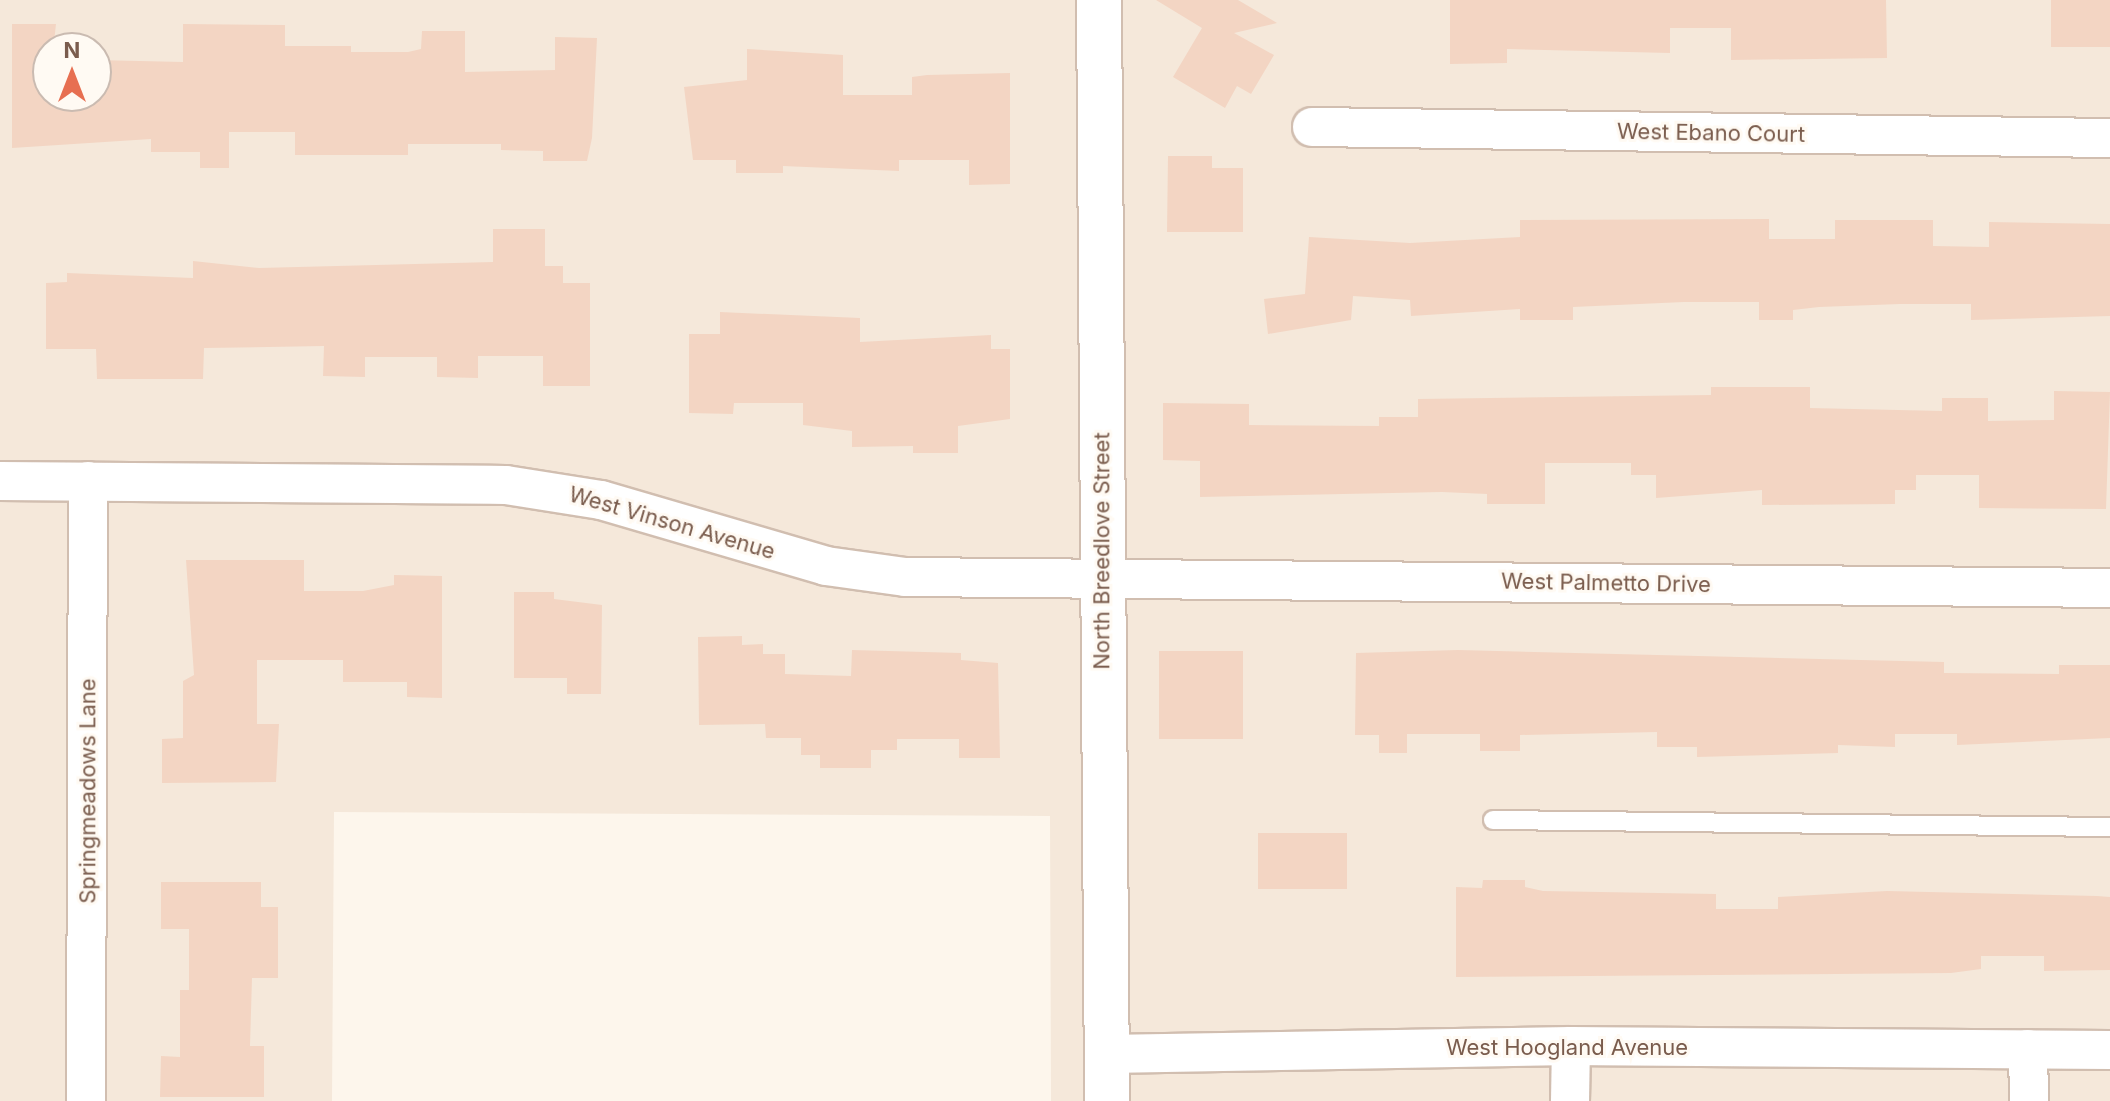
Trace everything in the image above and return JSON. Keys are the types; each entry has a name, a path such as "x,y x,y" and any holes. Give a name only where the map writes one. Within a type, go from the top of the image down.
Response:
{"street":[{"name":"North Breedlove Street","path":"1099,0 1107,1101"},
{"name":"West Ebano Court","path":"1312,127 2110,138"},
{"name":"West Vinson Avenue","path":"0,481 506,485 601,500 866,574 1102,578"},
{"name":"Springmeadows Lane","path":"86,1101 88,481"},
{"name":"West Palmetto Drive","path":"1102,578 2110,588"},
{"name":"West Hoogland Avenue","path":"1107,1054 1571,1046 2110,1050"},
{"path":"1570,1101 1571,1046"},
{"path":"2028,1049 2029,1101"}],"lane":[{"path":"1493,820 2110,827"}],"shaded area":[{"path":"0,0 2110,0 2110,1101 1051,1101 1050,816 334,812 332,1101 0,1101"}],"building":[{"path":"1156,0 1238,0 1277,23 1234,33 1274,55 1251,94 1237,86 1225,108 1173,77 1202,28"},
{"path":"1450,0 1886,0 1887,58 1731,60 1731,28 1670,28 1670,53 1507,49 1507,63 1450,64"},
{"path":"2051,0 2110,0 2110,47 2051,47"},
{"path":"12,24 56,24 55,32 32,32 32,112 112,112 112,60 183,62 183,24 285,25 285,46 351,46 351,52 408,52 421,49 422,31 465,31 465,72 555,70 555,37 597,38 592,138 587,161 543,161 543,151 501,150 501,144 408,144 408,155 295,155 295,132 229,132 229,168 200,168 200,152 151,152 151,139 12,148"},
{"path":"747,49 843,55 843,95 912,95 912,77 1010,73 1010,184 969,185 969,160 899,160 899,171 783,166 783,173 736,173 736,160 693,160 684,87 747,80"},
{"path":"1168,156 1212,156 1212,168 1243,168 1243,232 1167,232"},
{"path":"1769,219 1769,239 1835,239 1835,220 1933,220 1933,246 1989,247 1989,222 2110,224 2110,316 1971,320 1971,304 1900,304 1819,307 1793,310 1793,320 1759,320 1759,302 1684,302 1573,307 1573,320 1520,320 1520,309 1411,316 1410,300 1353,296 1351,320 1268,334 1264,299 1305,294 1309,237 1410,243 1520,237 1520,220"},
{"path":"493,229 545,229 545,266 563,266 563,283 590,283 590,386 543,386 543,356 478,356 478,378 437,377 437,357 365,357 365,377 323,376 324,346 204,348 203,379 97,379 96,349 46,349 46,283 67,282 67,273 193,278 193,261 259,268 493,262"},
{"path":"720,312 860,318 860,342 991,335 991,349 1010,349 1010,419 958,426 958,453 913,453 913,446 852,447 852,431 803,425 803,403 734,403 733,414 689,413 689,334 720,334"},
{"path":"1711,387 1810,387 1810,408 1942,411 1942,398 1988,398 1988,421 2054,420 2054,391 2110,392 2106,509 1979,508 1979,475 1916,475 1916,490 1895,490 1895,504 1762,505 1762,490 1656,498 1656,475 1631,475 1631,463 1545,463 1545,504 1487,504 1487,494 1442,492 1200,497 1200,461 1163,460 1163,403 1249,404 1249,425 1379,426 1379,417 1418,417 1418,399 1711,395"},
{"path":"186,560 304,560 304,591 363,591 394,585 394,575 442,576 442,698 407,697 407,682 343,682 343,660 257,660 257,724 279,724 276,782 162,783 162,739 183,738 183,681 194,675"},
{"path":"514,592 554,592 554,599 602,605 601,694 567,694 567,678 514,678"},
{"path":"742,636 742,645 763,644 763,654 785,654 785,674 851,676 852,650 961,653 961,660 998,663 1000,758 959,758 959,739 897,739 897,750 871,750 871,768 820,768 820,755 801,755 801,738 766,738 765,724 699,725 698,637"},
{"path":"1458,650 1944,662 1944,673 2059,674 2059,665 2110,665 2110,738 1957,745 1957,734 1895,734 1895,747 1838,745 1838,753 1697,757 1697,747 1657,747 1657,732 1520,735 1520,751 1480,751 1480,734 1407,734 1407,753 1379,753 1379,735 1355,735 1356,653"},
{"path":"1159,651 1243,651 1243,739 1159,739"},
{"path":"1258,833 1347,833 1347,889 1258,889"},
{"path":"1483,880 1525,880 1525,887 1543,891 1716,894 1716,909 1778,909 1778,897 1887,891 2110,897 2110,970 2044,971 2044,956 1981,956 1981,969 1951,973 1456,977 1456,887 1482,888"},
{"path":"161,882 261,882 261,907 278,907 278,978 252,978 250,1046 264,1046 264,1097 160,1097 161,1056 180,1057 180,990 189,990 189,929 161,929"}]}
